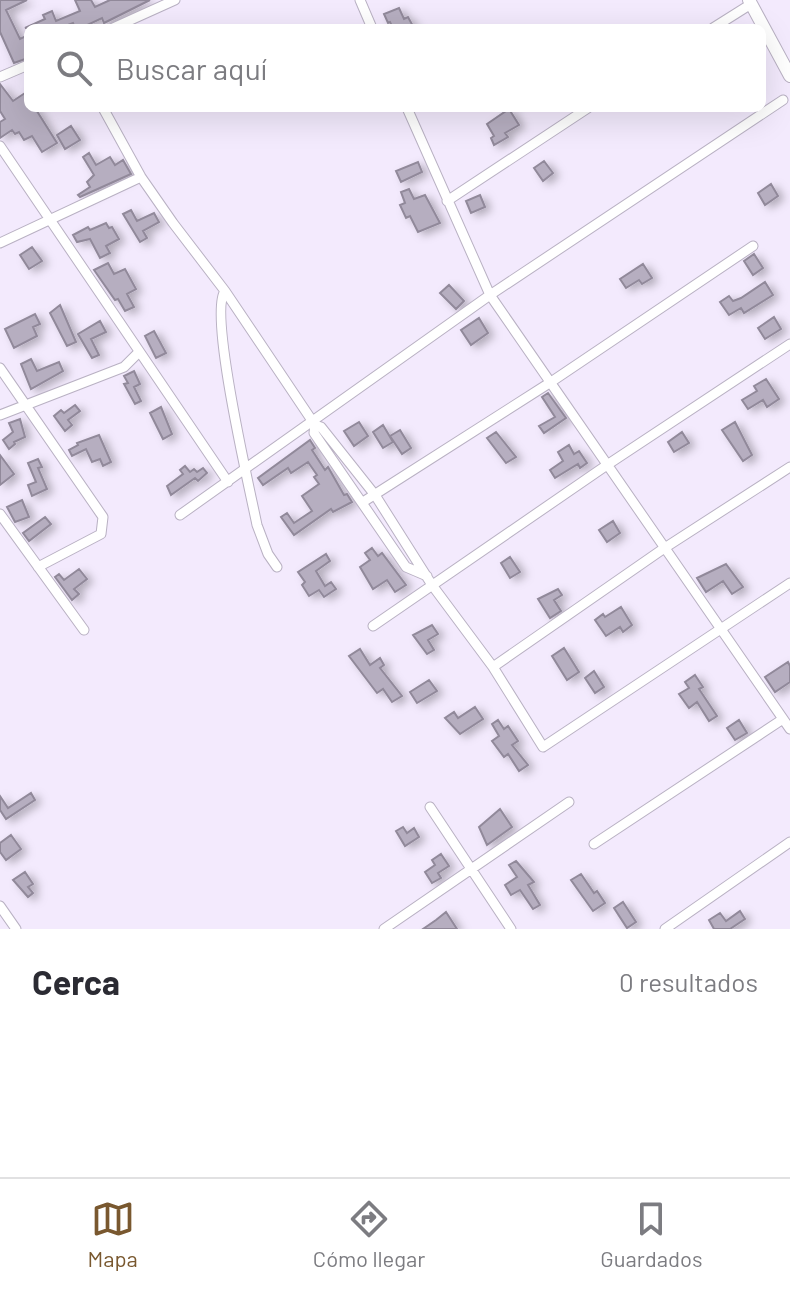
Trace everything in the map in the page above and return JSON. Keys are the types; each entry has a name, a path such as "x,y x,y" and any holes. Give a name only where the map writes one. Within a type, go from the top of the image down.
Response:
{"highway":[{"path":"750,2 762,24"},
{"path":"766,32 790,76"}],"street":[{"path":"121,24 163,2 175,0"},
{"path":"360,0 370,24"},
{"path":"719,24 750,2"},
{"path":"0,77 24,67"},
{"path":"766,111 783,100"},
{"path":"105,112 141,177 225,291 314,423 321,427 375,495 430,580 493,667 543,747 790,583"},
{"path":"409,112 490,295 790,729"},
{"path":"447,201 582,112"},
{"path":"180,515 314,423 490,295 765,112"},
{"path":"0,146 228,482"},
{"path":"0,243 141,177"},
{"path":"363,502 551,382 753,246"},
{"path":"225,291 221,300 221,342 257,525 268,554 277,567"},
{"path":"373,626 430,580 790,344"},
{"path":"0,415 124,367 139,352"},
{"path":"0,368 103,517 101,534 38,567"},
{"path":"314,423 314,433 406,567 430,580"},
{"path":"493,667 663,549 790,467"},
{"path":"0,514 84,630"},
{"path":"594,844 783,719"},
{"path":"384,929 569,802"},
{"path":"430,807 511,929"},
{"path":"665,929 790,842"},
{"path":"0,906 16,929"}],"building":[{"path":"0,0 27,0 6,10 20,39 24,37 24,59 14,63 0,32"},
{"path":"75,0 91,0 95,7 110,0 150,0 104,23 102,18 89,24 34,24 45,19 43,15 52,11 56,21 80,11"},
{"path":"399,8 404,19 408,17 412,24 388,23 384,14"},
{"path":"0,84 13,101 24,94 24,112 38,112 57,143 42,152 32,136 24,140 19,132 15,134 12,130 0,138 0,122 5,119 0,111"},
{"path":"505,112 511,112 519,125 505,133 508,137 494,145 491,138 494,136 487,124"},
{"path":"71,126 80,140 65,149 57,135"},
{"path":"89,153 96,165 110,157 115,165 123,160 131,174 80,197 78,195 90,187 87,182 94,175 83,157"},
{"path":"544,161 553,173 543,181 534,168"},
{"path":"418,162 422,172 401,182 396,171"},
{"path":"771,184 778,196 765,205 758,193"},
{"path":"409,189 414,199 425,195 440,223 418,232 400,205 405,203 401,192"},
{"path":"480,195 485,207 471,213 466,201"},
{"path":"131,210 137,221 154,213 159,222 143,231 147,238 140,242 123,214"},
{"path":"106,223 119,239 106,246 110,253 100,258 90,239 77,242 73,235"},
{"path":"32,247 42,261 29,269 20,255"},
{"path":"754,254 763,268 753,275 744,261"},
{"path":"108,263 114,274 125,269 136,289 127,294 134,307 125,311 94,270"},
{"path":"643,264 652,278 642,284 639,280 626,288 620,279"},
{"path":"765,282 773,295 744,313 741,308 729,315 720,302 729,296 733,301 741,298"},
{"path":"449,285 464,301 456,309 440,293"},
{"path":"60,305 76,342 67,346 50,313"},
{"path":"35,314 40,324 33,327 37,336 14,348 5,329"},
{"path":"774,317 781,329 765,339 758,328"},
{"path":"479,318 488,333 471,345 461,330"},
{"path":"100,321 106,332 91,339 99,355 92,358 78,334"},
{"path":"154,331 166,353 156,358 145,336"},
{"path":"31,359 37,371 59,362 63,371 31,389 21,364"},
{"path":"134,371 140,384 134,387 141,401 135,404 124,384 128,383 124,376"},
{"path":"766,379 779,399 767,407 763,400 748,409 742,400 757,391 754,386"},
{"path":"548,393 566,418 544,433 539,426 555,417 542,397"},
{"path":"75,405 80,411 68,420 72,425 65,431 54,416"},
{"path":"161,407 172,434 163,439 150,413"},
{"path":"20,419 25,437 14,442 9,449 3,440 13,432 9,423"},
{"path":"359,422 368,436 354,446 344,431"},
{"path":"735,422 752,455 743,461 722,430"},
{"path":"383,425 393,442 383,448 373,432"},
{"path":"400,430 411,448 402,454 390,436"},
{"path":"496,432 516,457 506,463 487,438"},
{"path":"682,432 689,443 674,452 668,442"},
{"path":"99,435 111,462 103,466 100,459 92,462 86,449 72,456 69,450 77,443"},
{"path":"310,440 315,448 312,450 325,470 328,467 344,495 347,494 352,502 333,512 331,509 294,535 281,517 287,513 294,523 312,511 302,496 319,484 314,477 317,475 308,462 291,473 288,468 263,485 258,478"},
{"path":"569,445 574,454 579,451 587,463 580,468 578,464 555,478 550,470 563,461 558,452"},
{"path":"0,455 14,474 0,485"},
{"path":"38,459 42,467 38,468 47,489 32,496 28,485 36,482 28,463"},
{"path":"185,466 190,472 203,468 207,473 171,495 167,486 183,474 180,470"},
{"path":"22,500 29,517 15,522 7,507"},
{"path":"45,517 51,524 29,541 23,533"},
{"path":"613,521 620,533 607,542 599,530"},
{"path":"372,548 378,556 382,553 406,585 395,592 387,580 373,589 360,567 370,560 365,553"},
{"path":"326,554 330,561 316,571 325,586 331,582 336,589 324,597 319,590 309,596 298,572"},
{"path":"510,557 520,572 510,578 501,563"},
{"path":"726,564 743,587 732,594 723,581 706,592 697,578"},
{"path":"79,569 87,579 74,589 79,594 72,600 55,577 59,574 64,580"},
{"path":"558,589 562,595 554,600 561,611 550,618 538,599"},
{"path":"621,607 632,625 623,632 620,627 606,636 595,620"},
{"path":"432,625 438,634 428,640 434,650 427,654 413,635"},
{"path":"564,648 579,672 567,680 552,656"},
{"path":"360,649 370,665 380,658 384,665 380,668 402,696 392,702 383,689 377,693 349,656"},
{"path":"788,662 790,682 775,692 765,677"},
{"path":"594,671 604,687 595,693 585,678"},
{"path":"695,675 703,687 699,689 717,716 709,721 697,702 689,708 679,694 689,688 685,682"},
{"path":"429,680 437,691 417,703 410,692"},
{"path":"475,707 483,719 460,734 445,718 454,712 458,718"},
{"path":"498,720 504,729 508,726 518,741 512,745 528,765 519,771 508,754 504,757 492,741 499,736 492,724"},
{"path":"739,720 747,733 735,740 727,728"},
{"path":"31,793 35,800 6,819 0,810 0,796 8,808"},
{"path":"500,809 512,827 487,845 479,827"},
{"path":"403,827 407,833 414,828 419,837 405,846 396,831"},
{"path":"11,835 21,849 6,860 0,852 0,843"},
{"path":"441,854 449,866 438,873 441,878 432,883 425,872 435,865 432,860"},
{"path":"516,861 534,882 528,885 540,905 533,909 520,890 511,895 505,885 517,877 509,865"},
{"path":"25,872 33,884 28,887 33,893 28,897 13,880"},
{"path":"581,874 605,903 593,911 571,880"},
{"path":"623,902 636,922 627,928 614,908"},
{"path":"740,911 745,919 730,929 714,929 709,920 720,913 726,921"},
{"path":"446,912 457,929 423,929 436,920"}]}
